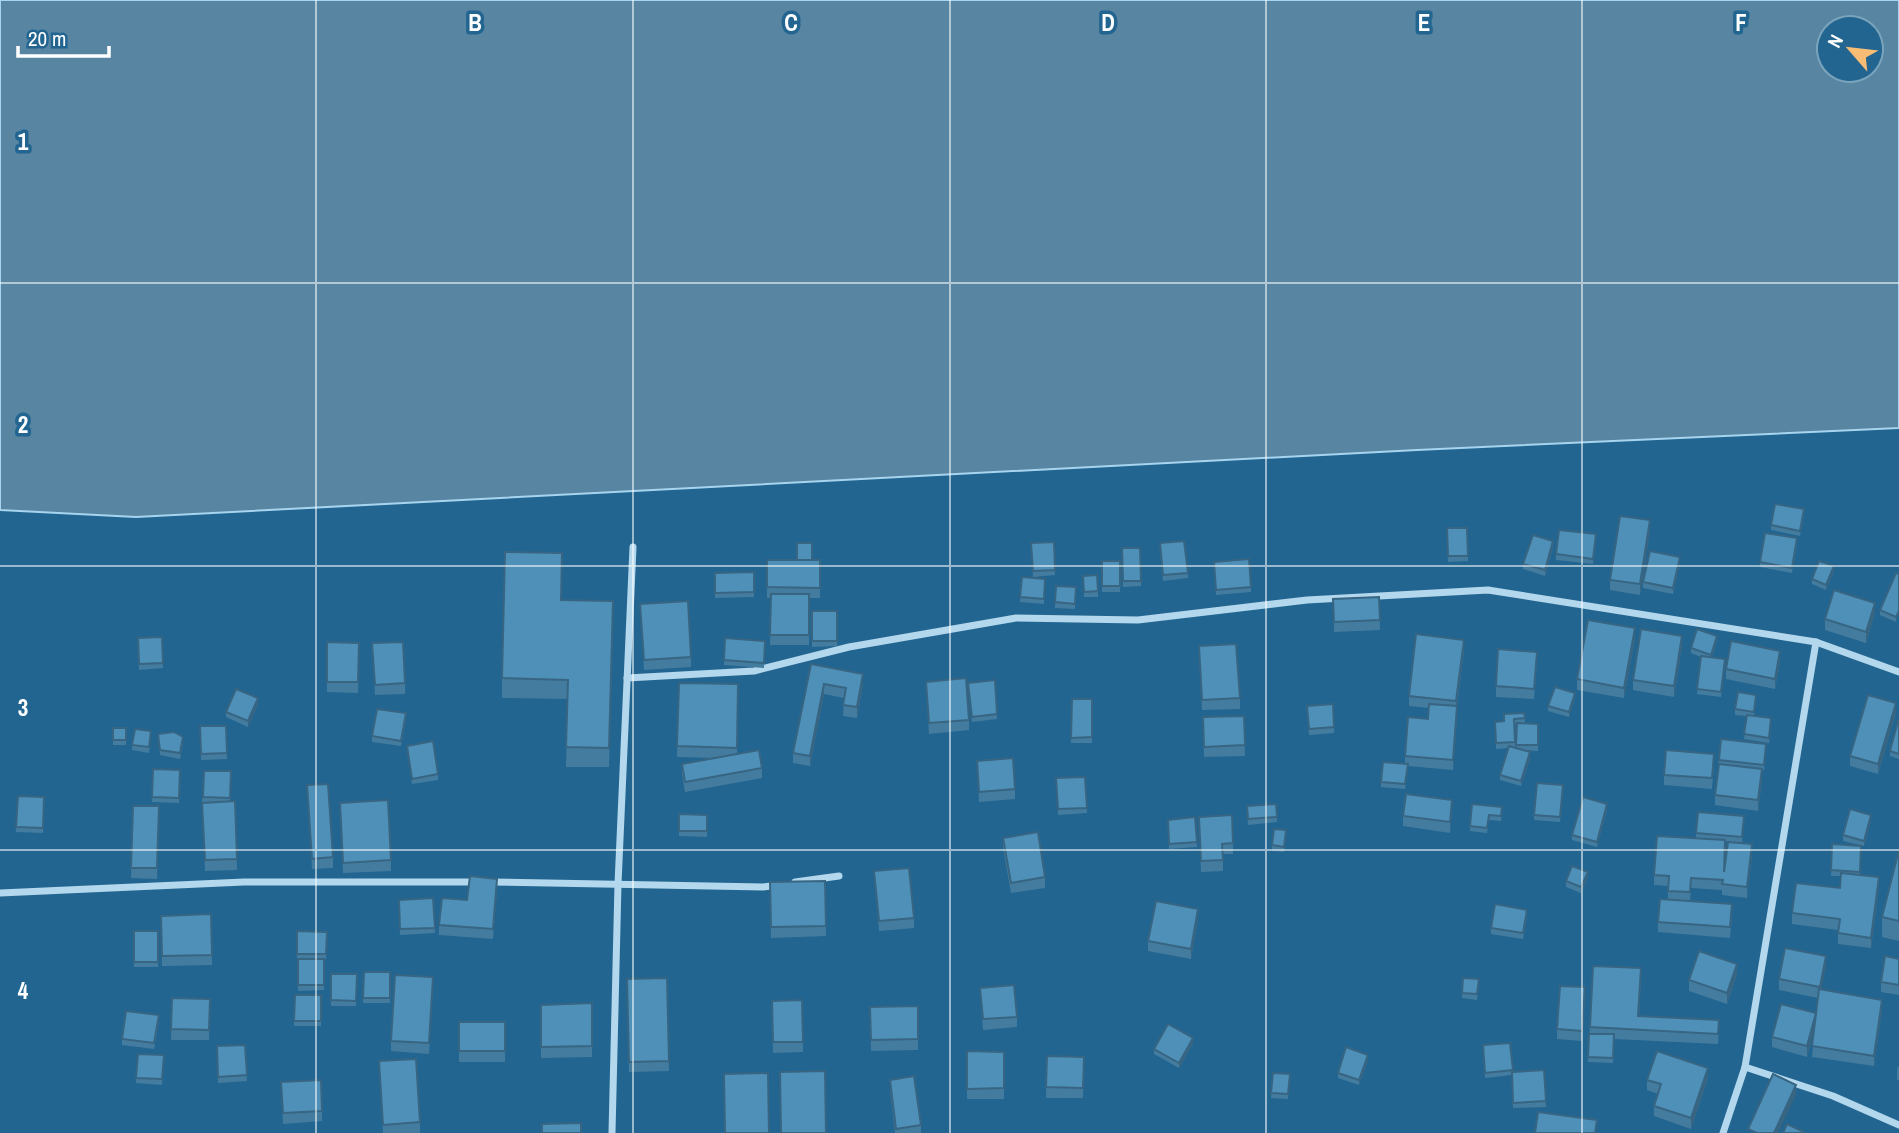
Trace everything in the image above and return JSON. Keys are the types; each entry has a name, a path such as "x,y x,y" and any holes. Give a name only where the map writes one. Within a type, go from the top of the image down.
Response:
{"street":[{"path":"612,1133 618,884 633,547"},
{"path":"627,678 754,671 849,647 1016,618 1138,620 1307,600 1488,590 1816,642 1899,672"},
{"path":"1723,1133 1745,1067 1816,642"},
{"path":"0,893 244,882 763,887 839,876"},
{"path":"1745,1067 1833,1096 1899,1125"}],"water":[{"path":"0,0 1899,0 1899,428 1417,450 136,517 0,510"}],"building":[{"path":"1775,504 1804,509 1800,531 1771,525"},
{"path":"1620,516 1650,520 1640,584 1610,580"},
{"path":"1447,528 1467,528 1468,556 1448,556"},
{"path":"1559,530 1596,534 1593,559 1556,554"},
{"path":"1765,533 1797,538 1792,568 1760,562"},
{"path":"1533,535 1553,541 1545,570 1523,564"},
{"path":"1184,541 1188,573 1163,575 1160,543"},
{"path":"1054,542 1055,570 1033,571 1031,543"},
{"path":"797,543 812,543 812,560 797,560"},
{"path":"1122,548 1140,548 1141,581 1123,581"},
{"path":"1650,551 1680,557 1673,588 1643,582"},
{"path":"505,552 562,553 561,600 613,601 609,748 566,747 568,680 502,678"},
{"path":"1249,559 1251,587 1216,590 1214,562"},
{"path":"767,560 820,560 820,588 767,587"},
{"path":"1102,561 1120,561 1120,586 1102,586"},
{"path":"1819,561 1834,566 1826,585 1812,579"},
{"path":"754,572 754,592 715,593 715,573"},
{"path":"1896,573 1899,574 1899,611 1896,617 1880,610"},
{"path":"1097,575 1098,591 1084,592 1083,576"},
{"path":"1022,577 1045,579 1044,599 1020,597"},
{"path":"1056,586 1076,587 1075,604 1055,602"},
{"path":"1834,590 1875,603 1866,632 1825,619"},
{"path":"771,594 809,594 809,635 770,635"},
{"path":"1379,597 1380,620 1334,622 1333,599"},
{"path":"688,601 691,657 644,660 640,604"},
{"path":"812,611 837,611 837,641 812,641"},
{"path":"1588,620 1635,628 1624,688 1577,679"},
{"path":"1641,629 1682,636 1674,686 1633,680"},
{"path":"1697,629 1717,636 1711,655 1691,648"},
{"path":"1416,634 1464,640 1456,701 1409,696"},
{"path":"162,637 163,663 139,664 138,638"},
{"path":"725,638 765,641 764,663 724,660"},
{"path":"1731,641 1780,651 1775,679 1726,669"},
{"path":"327,642 359,643 358,682 327,682"},
{"path":"403,642 405,683 375,685 372,643"},
{"path":"1236,644 1240,698 1202,700 1199,646"},
{"path":"1498,649 1537,652 1534,689 1496,686"},
{"path":"1701,656 1725,659 1721,692 1697,689"},
{"path":"811,664 863,674 857,707 843,705 846,688 824,684 810,756 793,753"},
{"path":"966,678 969,720 929,723 926,682"},
{"path":"995,680 997,714 972,717 968,683"},
{"path":"679,683 738,684 737,748 677,746"},
{"path":"1555,687 1575,693 1569,712 1548,706"},
{"path":"236,689 258,698 248,721 226,712"},
{"path":"1738,692 1756,695 1754,712 1735,709"},
{"path":"1868,695 1896,703 1878,764 1850,756"},
{"path":"1072,699 1092,699 1092,737 1071,738"},
{"path":"1333,704 1334,727 1309,729 1307,706"},
{"path":"1429,704 1457,706 1453,760 1405,756 1408,717 1428,719"},
{"path":"377,709 406,713 401,741 372,736"},
{"path":"1524,713 1525,718 1514,719 1515,742 1496,743 1495,722 1504,721 1504,714"},
{"path":"1747,715 1771,718 1769,738 1744,734"},
{"path":"1244,716 1245,745 1204,747 1203,717"},
{"path":"1899,721 1899,754 1890,751"},
{"path":"1517,723 1538,724 1538,745 1516,745"},
{"path":"200,726 226,726 227,753 201,754"},
{"path":"113,728 126,728 126,740 113,740"},
{"path":"135,729 151,731 149,747 132,745"},
{"path":"174,732 183,737 180,753 160,750 158,734"},
{"path":"1721,739 1766,744 1764,765 1719,760"},
{"path":"433,741 438,774 412,779 407,746"},
{"path":"1509,746 1530,752 1521,781 1500,775"},
{"path":"759,750 762,768 685,782 682,764"},
{"path":"1666,750 1714,754 1712,778 1664,775"},
{"path":"1013,758 1015,789 979,792 977,761"},
{"path":"1383,762 1408,764 1405,784 1381,782"},
{"path":"1719,764 1762,769 1758,800 1715,795"},
{"path":"153,769 180,770 179,798 152,797"},
{"path":"204,771 231,771 230,798 203,797"},
{"path":"1085,777 1087,808 1058,809 1056,778"},
{"path":"1537,783 1563,785 1560,817 1534,815"},
{"path":"328,784 333,857 312,859 307,785"},
{"path":"1406,794 1452,800 1450,822 1403,816"},
{"path":"18,796 44,797 43,828 16,827"},
{"path":"1583,797 1607,804 1597,842 1572,835"},
{"path":"388,800 391,860 343,863 340,803"},
{"path":"235,801 237,859 205,860 202,803"},
{"path":"1276,804 1277,817 1248,819 1247,806"},
{"path":"1472,804 1502,807 1501,816 1489,815 1487,828 1470,826"},
{"path":"133,806 159,806 157,868 131,868"},
{"path":"1850,809 1871,815 1864,841 1843,835"},
{"path":"1698,812 1744,816 1742,837 1696,833"},
{"path":"679,814 707,815 707,831 679,831"},
{"path":"1232,815 1233,843 1222,844 1223,860 1201,861 1199,817"},
{"path":"1195,817 1197,842 1169,844 1168,820"},
{"path":"1274,829 1286,830 1284,847 1272,845"},
{"path":"1038,832 1045,877 1011,883 1003,838"},
{"path":"1657,836 1725,840 1724,872 1728,842 1752,844 1747,887 1722,884 1723,880 1691,878 1690,892 1668,891 1669,876 1654,875"},
{"path":"1832,844 1861,846 1860,872 1831,870"},
{"path":"1899,850 1899,921 1882,917"},
{"path":"1572,866 1588,872 1581,887 1566,881"},
{"path":"909,868 914,918 879,921 874,871"},
{"path":"1841,873 1879,877 1871,938 1838,933 1840,919 1792,913 1796,883 1840,888"},
{"path":"470,876 497,879 493,929 439,925 442,898 467,900"},
{"path":"825,881 826,926 771,927 770,882"},
{"path":"433,898 435,928 400,929 399,900"},
{"path":"1660,899 1732,904 1730,927 1658,922"},
{"path":"1156,901 1198,909 1191,949 1148,941"},
{"path":"1495,904 1527,910 1523,933 1491,928"},
{"path":"211,914 212,955 162,956 161,916"},
{"path":"134,931 158,931 158,962 134,962"},
{"path":"297,931 327,932 326,954 297,954"},
{"path":"1785,948 1826,956 1820,987 1779,979"},
{"path":"1699,951 1737,964 1727,993 1689,980"},
{"path":"1885,956 1899,959 1899,985 1881,982"},
{"path":"298,959 324,959 324,985 298,985"},
{"path":"1593,966 1641,968 1638,1016 1719,1020 1718,1034 1590,1027"},
{"path":"364,972 390,972 390,998 363,998"},
{"path":"331,974 357,974 356,1001 331,1000"},
{"path":"395,975 433,977 429,1043 391,1041"},
{"path":"667,978 669,1061 629,1062 627,979"},
{"path":"1463,978 1479,979 1477,994 1462,993"},
{"path":"1014,985 1017,1017 983,1019 980,988"},
{"path":"1560,986 1585,987 1582,1031 1557,1029"},
{"path":"1819,989 1882,1000 1874,1056 1812,1046"},
{"path":"295,995 321,995 321,1021 294,1021"},
{"path":"172,998 210,999 209,1030 171,1029"},
{"path":"802,1000 803,1042 773,1042 772,1001"},
{"path":"592,1003 592,1046 541,1047 541,1005"},
{"path":"1781,1004 1816,1013 1807,1046 1772,1037"},
{"path":"918,1006 918,1039 871,1040 870,1007"},
{"path":"126,1011 159,1015 154,1043 122,1039"},
{"path":"459,1022 505,1022 505,1051 459,1051"},
{"path":"1168,1024 1193,1038 1179,1063 1154,1049"},
{"path":"1589,1034 1614,1034 1613,1058 1588,1057"},
{"path":"1510,1043 1513,1070 1485,1073 1483,1045"},
{"path":"245,1045 247,1075 218,1077 217,1046"},
{"path":"1346,1047 1368,1055 1359,1080 1338,1073"},
{"path":"967,1051 1004,1052 1004,1088 967,1089"},
{"path":"1657,1051 1708,1068 1691,1118 1654,1106 1661,1084 1647,1080"},
{"path":"138,1054 164,1055 162,1079 136,1078"},
{"path":"1047,1056 1084,1057 1083,1088 1046,1087"},
{"path":"416,1059 420,1122 383,1125 379,1061"},
{"path":"1544,1070 1546,1101 1513,1103 1512,1072"},
{"path":"825,1071 826,1133 781,1133 780,1072"},
{"path":"768,1073 769,1133 725,1133 724,1074"},
{"path":"1273,1073 1290,1074 1288,1094 1271,1093"},
{"path":"1773,1074 1796,1085 1774,1133 1757,1133 1748,1129"},
{"path":"914,1076 921,1125 896,1129 890,1080"},
{"path":"321,1080 322,1111 283,1113 281,1082"},
{"path":"1538,1112 1597,1120 1595,1133 1535,1133"},
{"path":"581,1123 581,1133 542,1133 542,1124"},
{"path":"1787,1124 1806,1133 1783,1133"}]}
